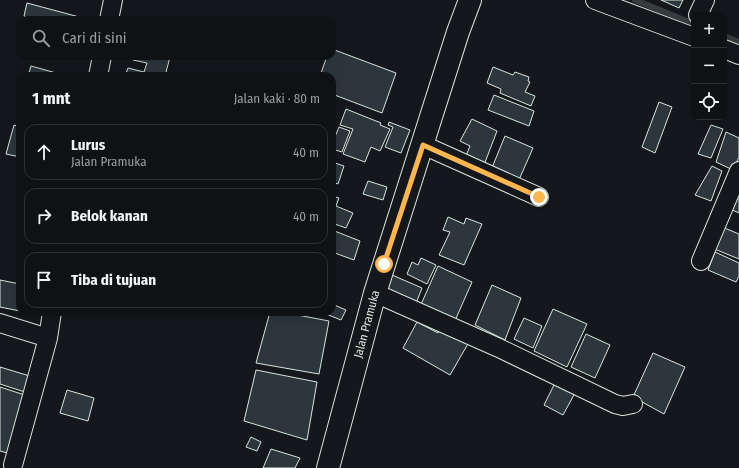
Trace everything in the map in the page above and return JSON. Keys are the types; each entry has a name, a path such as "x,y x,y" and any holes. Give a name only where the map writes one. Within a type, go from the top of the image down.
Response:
{"street":[{"path":"110,16 113,0"},
{"name":"Jalan Pramuka","path":"328,468 375,292 458,32 470,0"},
{"path":"595,0 632,5 691,29"},
{"path":"727,50 739,55"},
{"path":"99,72 101,60"},
{"path":"423,145 539,197"},
{"path":"700,261 739,171"},
{"path":"375,292 615,404 623,406 633,404"},
{"path":"12,464 48,338 51,316"},
{"path":"0,323 48,338"}],"building":[{"path":"661,0 683,0 679,8"},
{"path":"27,3 76,16 24,16"},
{"path":"336,50 396,73 382,113 336,96 336,72 321,72 326,60 336,60"},
{"path":"133,60 169,60 166,72 144,72 147,63"},
{"path":"31,66 53,72 29,72"},
{"path":"493,67 513,75 515,72 529,77 528,81 530,82 525,92 535,96 531,106 500,93 501,89 487,83"},
{"path":"128,68 144,72 126,72"},
{"path":"494,95 534,111 529,126 488,110"},
{"path":"659,102 672,107 655,153 642,147"},
{"path":"346,109 381,123 380,125 390,129 380,151 371,147 365,162 343,154 353,129 340,125"},
{"path":"472,119 497,131 484,165 465,158 470,146 460,141"},
{"path":"389,122 410,130 401,153 385,147 393,127 388,125"},
{"path":"14,125 16,126 16,156 6,154"},
{"path":"711,125 723,129 711,158 698,154"},
{"path":"339,127 350,131 342,152 336,150 336,134"},
{"path":"726,132 739,138 739,157 733,170 716,162"},
{"path":"505,136 533,148 518,182 491,170"},
{"path":"336,163 344,166 338,184 336,183"},
{"path":"712,166 722,171 711,201 695,195"},
{"path":"368,181 387,187 383,200 363,194"},
{"path":"739,189 739,213 730,209"},
{"path":"336,197 339,198 336,206"},
{"path":"336,206 353,213 346,228 336,224"},
{"path":"448,217 464,224 466,218 482,224 464,265 439,255 450,232 443,230"},
{"path":"722,227 739,234 739,259 712,248"},
{"path":"336,232 360,241 354,260 336,253"},
{"path":"715,252 739,263 739,276 736,282 708,270"},
{"path":"421,258 436,265 427,284 407,274 412,262 418,265"},
{"path":"438,266 472,282 454,323 419,309"},
{"path":"392,275 422,288 415,306 387,293"},
{"path":"0,280 16,283 16,310 0,307"},
{"path":"492,285 521,298 505,340 475,325"},
{"path":"336,306 346,310 341,320 331,316 336,316"},
{"path":"553,309 587,324 567,367 534,351"},
{"path":"269,316 303,316 329,321 319,374 256,363"},
{"path":"524,318 542,326 533,348 514,339"},
{"path":"417,322 438,333 441,327 469,342 450,375 403,348"},
{"path":"586,334 610,345 595,378 571,367"},
{"path":"653,353 685,367 664,414 633,397"},
{"path":"0,367 33,377 28,393 0,384"},
{"path":"256,370 317,382 307,440 244,421"},
{"path":"555,383 575,393 563,415 544,405"},
{"path":"0,387 31,397 15,455 0,451"},
{"path":"67,390 94,398 88,421 60,413"},
{"path":"251,437 261,442 257,451 246,447"},
{"path":"271,449 300,458 295,468 263,468"}],"waterway":[{"path":"635,0 691,23"},
{"path":"727,37 739,42"}],"route":[{"path":"384,264 423,145 539,197"}]}
